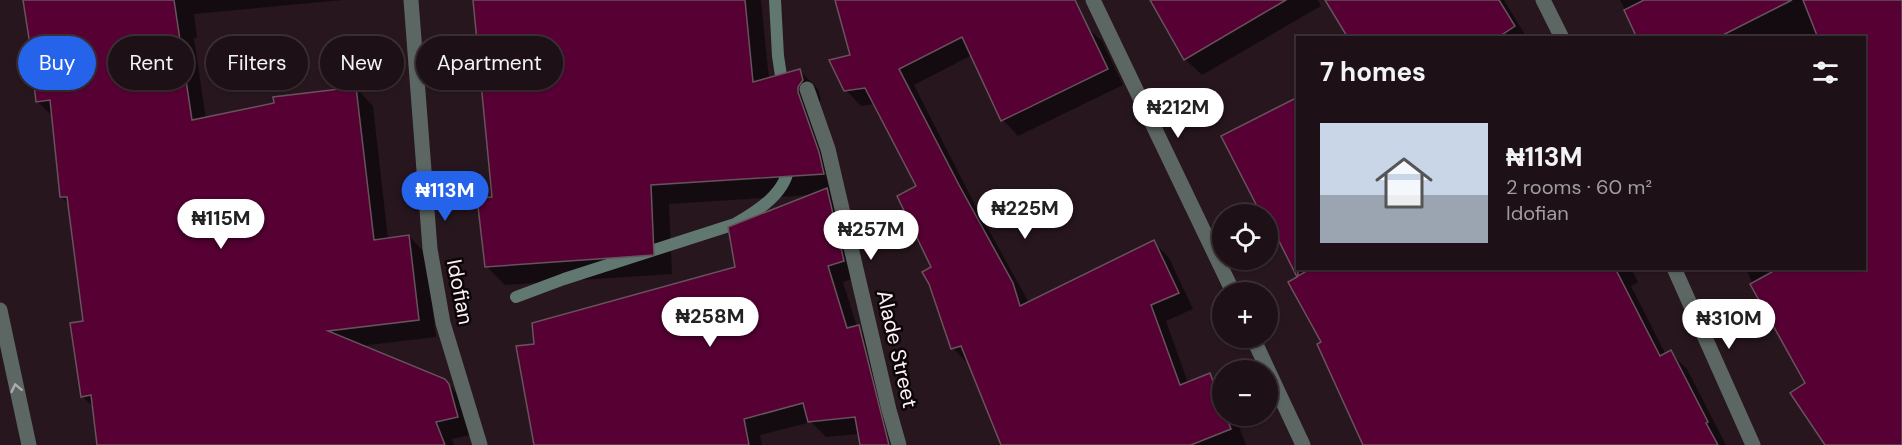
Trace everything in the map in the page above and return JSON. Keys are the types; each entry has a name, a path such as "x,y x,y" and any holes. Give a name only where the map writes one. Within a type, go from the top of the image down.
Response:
{"street":[{"name":"Idofian","path":"411,0 430,249 443,323 480,445"},
{"path":"1093,0 1228,282"},
{"path":"1543,0 1561,36"},
{"name":"Alade Street","path":"807,88 828,149 899,445"},
{"path":"1675,270 1753,445"},
{"path":"0,310 28,445"},
{"path":"1258,348 1303,445"}],"building":[{"path":"23,0 174,0 179,36 108,36 108,90 188,90 192,120 274,103 273,97 331,90 356,90 374,240 409,235 419,320 328,331 445,379 449,384 458,417 436,422 445,445 97,445 91,395 81,397 70,323 83,321 67,197 60,197 50,100 36,102 35,90 96,90 96,36 29,36"},
{"path":"473,0 745,0 753,82 800,69 803,80 798,87 798,92 819,152 824,174 651,185 654,255 485,267 477,198 492,197 482,90 563,90 563,36 476,36"},
{"path":"835,0 1075,0 1108,69 1001,121 962,37 899,69 1013,283 1020,306 1154,240 1179,293 1151,305 1180,385 1210,373 1212,426 1230,426 1231,429 1191,445 1001,445 961,346 951,349 929,284 922,272 931,267 897,196 916,186 865,88 844,91 829,60 850,55"},
{"path":"1150,0 1286,0 1184,60"},
{"path":"1325,0 1499,0 1515,26 1500,36 1347,36"},
{"path":"1644,0 1792,0 1721,36 1636,36 1624,10"},
{"path":"1803,0 1902,0 1902,445 1825,445 1790,393 1805,383 1750,284 1775,270 1866,270 1866,36 1817,36"},
{"path":"1296,98 1296,270 1298,270 1298,276 1308,270 1616,270 1660,356 1671,350 1718,445 1363,445 1317,344 1321,342 1288,282 1297,277 1278,239 1278,204 1256,204 1221,136"},
{"path":"827,188 844,261 828,266 847,328 859,325 889,445 860,445 855,417 808,422 803,403 744,419 749,445 534,445 516,346 534,344 532,323 735,267 728,227"}],"waterway":[{"path":"775,0 778,56 783,89"},
{"path":"516,297 564,279 735,224 762,207 778,192 789,163"}]}
